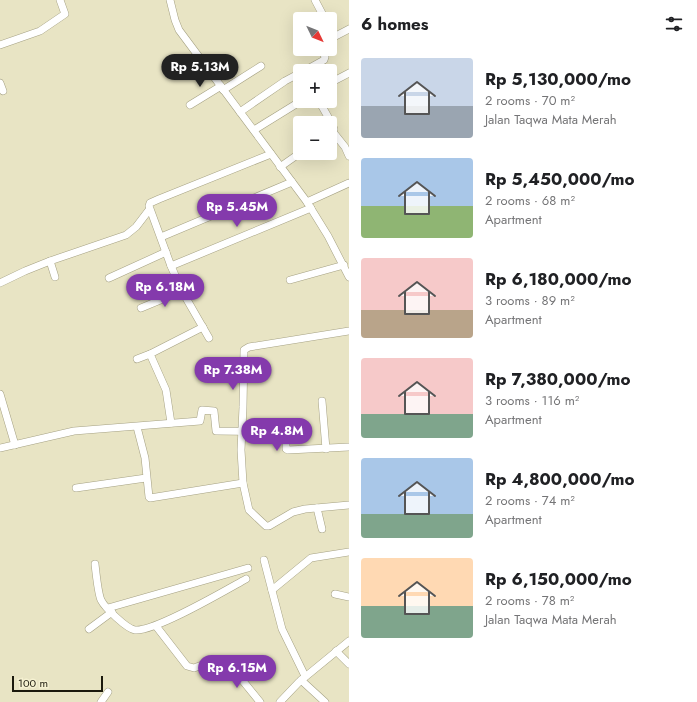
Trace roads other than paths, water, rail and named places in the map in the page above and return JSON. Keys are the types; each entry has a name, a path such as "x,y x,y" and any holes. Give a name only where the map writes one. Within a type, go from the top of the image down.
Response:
{"street":[{"path":"0,45 40,31 65,14 60,0"},
{"path":"170,0 174,20 179,30 309,205 346,267 349,277"},
{"path":"315,0 321,12"},
{"path":"337,35 349,29"},
{"path":"317,64 324,60 325,56"},
{"path":"190,105 261,66"},
{"path":"337,80 349,73"},
{"path":"240,112 293,77"},
{"path":"0,83 3,91"},
{"path":"254,130 293,106"},
{"path":"337,139 345,147 349,156"},
{"path":"209,338 182,291 148,206 150,203 271,154"},
{"path":"280,167 293,158"},
{"path":"161,237 292,182"},
{"path":"171,266 309,205 349,183"},
{"path":"0,283 50,261 126,235 136,228 149,210"},
{"path":"109,278 166,252"},
{"path":"50,261 55,277"},
{"path":"290,280 346,267"},
{"path":"141,308 182,291"},
{"path":"138,359 203,327"},
{"path":"349,330 245,348 243,352 241,450 243,483 249,510 267,527 293,512 305,509 349,505"},
{"path":"150,354 166,390 171,423"},
{"path":"0,394 19,444"},
{"path":"322,401 326,449"},
{"path":"0,448 74,431 200,421 202,410 214,411 216,431 282,432 286,437 286,449 288,450 349,447"},
{"path":"137,427 145,458 148,497 150,498 243,483"},
{"path":"76,488 146,478"},
{"path":"316,508 322,529"},
{"path":"272,590 311,558 349,552"},
{"path":"264,560 282,629 303,678 325,702"},
{"path":"95,564 101,600 110,610 131,628 136,630 156,626 246,579"},
{"path":"89,630 110,610 248,568"},
{"path":"336,594 349,597"},
{"path":"156,626 187,666 194,668 218,658 234,670 260,702"},
{"path":"280,702 303,678 349,640"},
{"path":"336,651 349,664"},
{"path":"100,702 108,692"}]}
